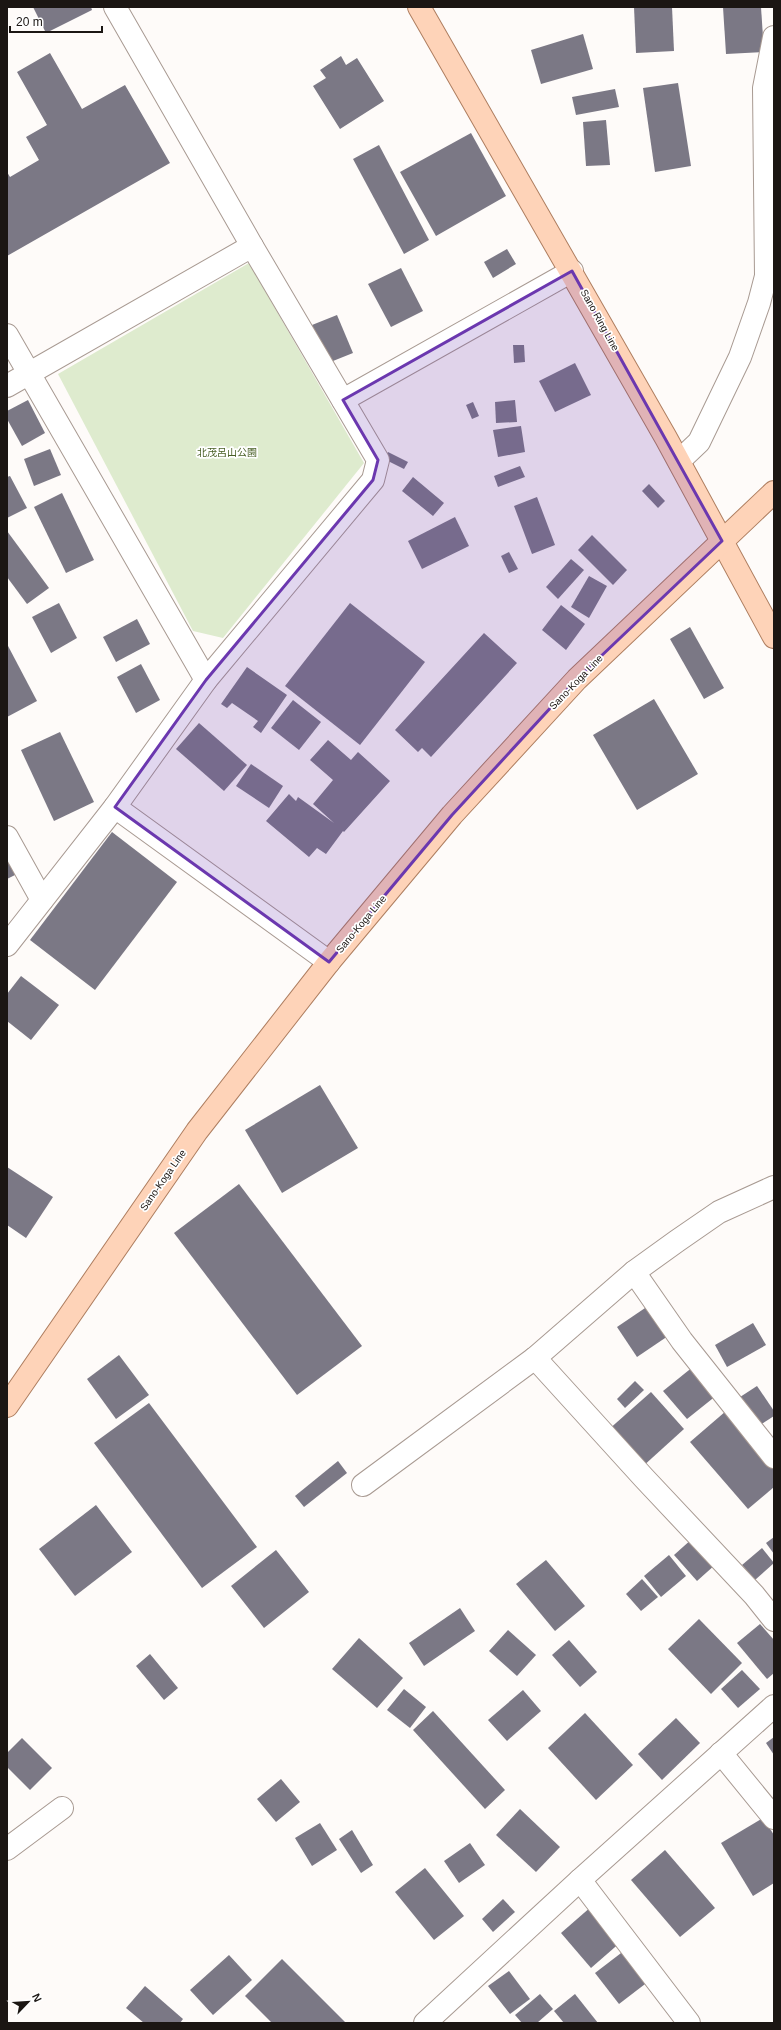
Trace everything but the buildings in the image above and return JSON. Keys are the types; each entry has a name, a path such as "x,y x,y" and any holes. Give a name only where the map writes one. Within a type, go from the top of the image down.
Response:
{"main road":[{"name":"Sano Ring Line","path":"419,7 572,271 679,461 774,637"},
{"name":"Sano-Koga Line","path":"7,1406 197,1132 328,962 452,815 577,679 774,492"}],"street":[{"path":"7,945 115,808 206,680 373,480 378,460 252,246 115,7"},
{"path":"679,461 699,442 740,357 759,303 766,276 769,251 764,88 774,37"},
{"path":"7,386 252,246"},
{"path":"342,400 572,271"},
{"path":"7,334 206,680"},
{"path":"115,808 328,962"},
{"path":"7,837 42,900"},
{"path":"363,1485 535,1358 634,1272 719,1212 774,1187"},
{"path":"634,1272 682,1341 774,1457"},
{"path":"535,1358 644,1478 754,1595 774,1620"},
{"path":"425,2023 580,1880 774,1706"},
{"path":"721,1753 774,1818"},
{"path":"7,1849 62,1808"},
{"path":"580,1880 689,2023"}],"highlighted area":[{"path":"572,271 722,541 577,679 452,815 329,962 115,807 206,680 373,480 378,460 343,400"}],"green space":[{"name":"北茂呂山公園","path":"249,263 364,463 223,638 193,631 58,374"}]}
